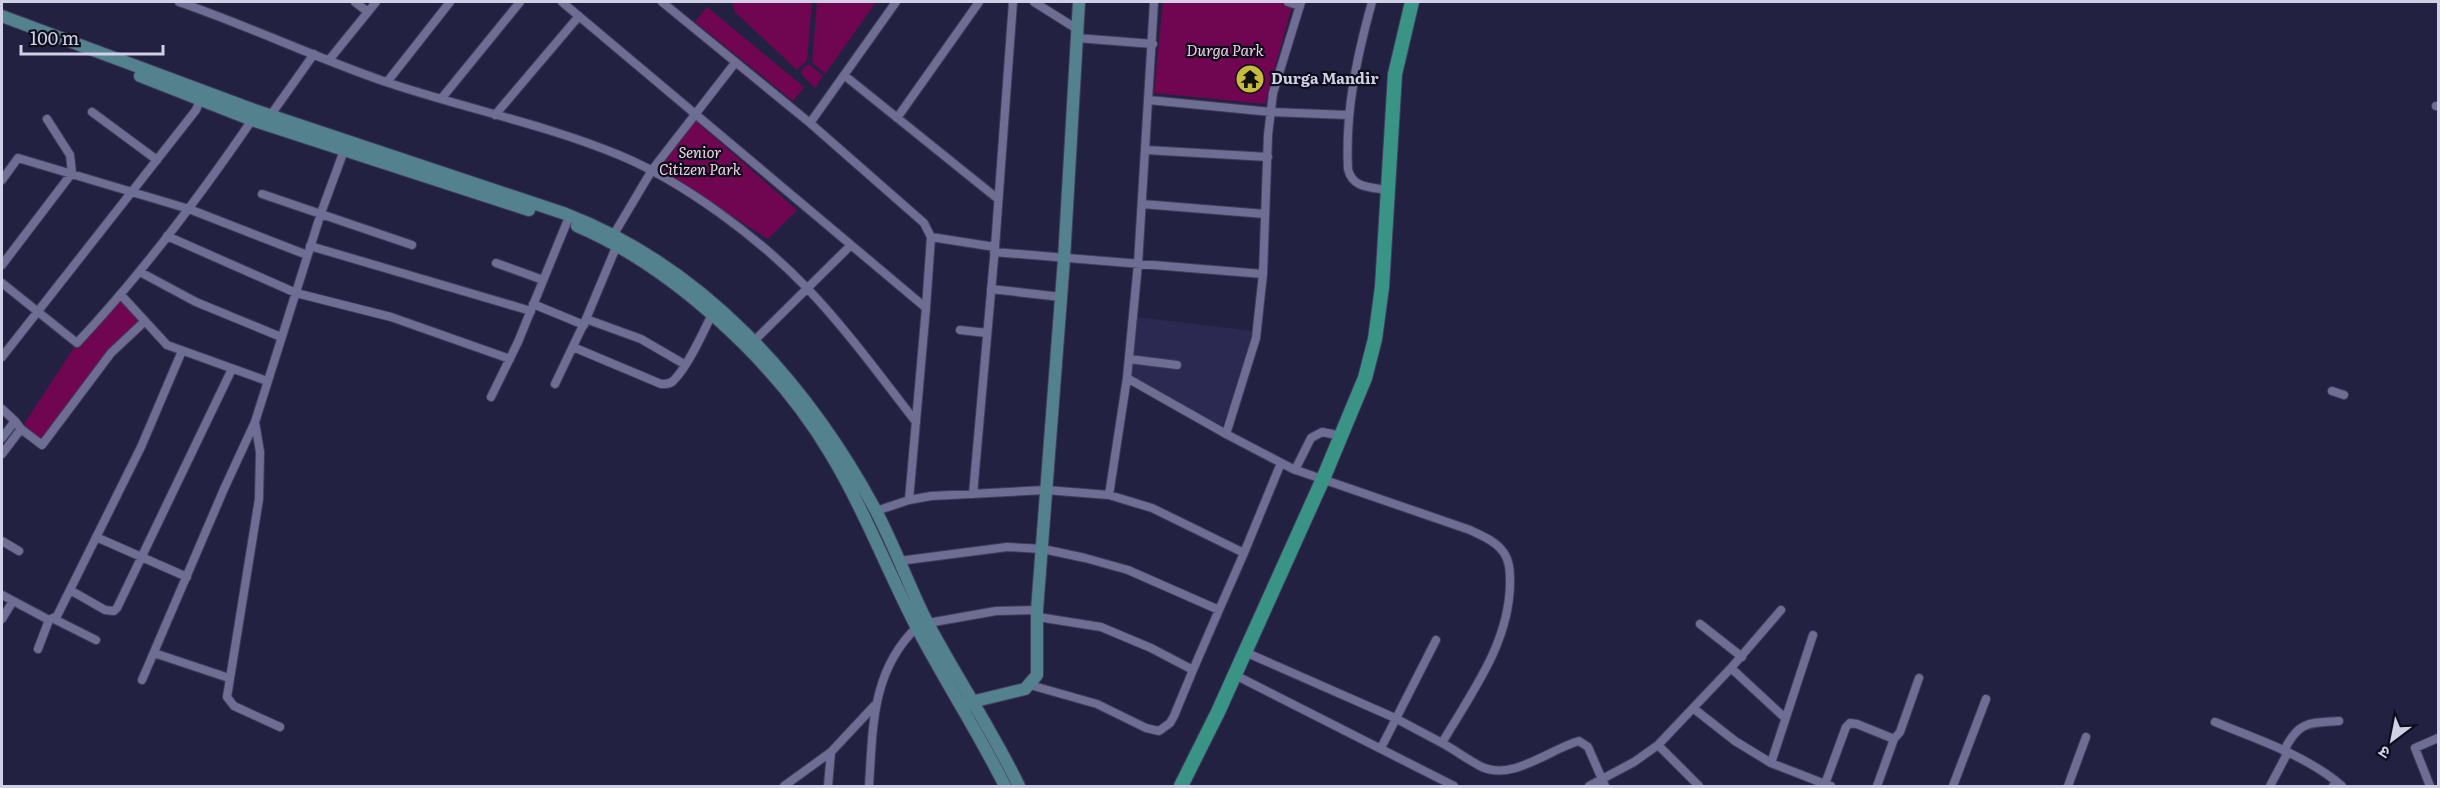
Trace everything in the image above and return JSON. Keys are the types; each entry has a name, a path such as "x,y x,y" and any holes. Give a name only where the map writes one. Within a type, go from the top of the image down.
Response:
{"main road":[{"path":"1181,786 1235,675 1323,480 1365,378 1375,339 1382,287 1395,74 1413,2"}],"street":[{"path":"182,2 387,82 590,144 652,170 737,228 775,258 807,288 856,344 916,422"},
{"path":"356,2 368,12"},
{"path":"329,60 376,2"},
{"path":"387,82 450,2"},
{"path":"441,99 520,2"},
{"path":"562,2 926,308"},
{"path":"662,2 810,123 924,223 931,237 909,500"},
{"path":"810,123 896,2"},
{"path":"897,118 979,2"},
{"path":"973,494 1013,2"},
{"path":"1034,2 1077,33 1153,44"},
{"path":"961,706 1020,691 1030,685 1038,675 1037,613 1064,259 1079,2"},
{"path":"1109,495 1127,378 1138,264 1155,2"},
{"path":"1226,434 1256,338 1263,274 1271,112 1277,77 1300,4 1288,2"},
{"path":"1372,2 1361,43 1348,115 1349,177 1359,185 1387,190"},
{"path":"495,115 579,15"},
{"path":"2,16 255,116 270,116 345,146 566,214 682,278 755,340 818,415 876,511 899,561 922,625 974,701 1019,786"},
{"path":"2,25 45,39 200,100 345,146 615,239 675,283 745,346 804,413 830,453 862,512 922,625 961,706 1005,786"},
{"path":"270,116 314,54"},
{"path":"555,384 585,322 615,239 652,170 735,63"},
{"path":"844,75 998,199"},
{"path":"2,357 196,110 200,100"},
{"path":"1149,100 1271,112 1348,115"},
{"path":"92,112 157,160"},
{"path":"2,283 76,343 140,272 189,209 255,116"},
{"path":"2,265 72,173 70,155 47,118"},
{"path":"142,680 255,422 321,213 345,146"},
{"path":"1146,150 1268,157"},
{"path":"2,180 18,158 133,191 309,250 585,322 641,339 684,364"},
{"path":"262,194 412,244"},
{"path":"1142,204 1265,214"},
{"path":"490,397 510,359 567,222"},
{"path":"167,236 296,293 391,316 510,359"},
{"path":"931,237 1064,259 1263,274"},
{"path":"755,340 851,245"},
{"path":"496,263 543,280"},
{"path":"140,272 196,302 281,338"},
{"path":"991,289 1061,297"},
{"path":"121,295 167,345 267,381"},
{"path":"573,347 661,384 674,381 712,314"},
{"path":"2,409 21,429 42,444 111,353 144,322"},
{"path":"960,330 987,333"},
{"path":"38,649 141,447 182,351"},
{"path":"1129,359 1178,365"},
{"path":"70,590 105,610 114,611 142,558 232,369"},
{"path":"1127,378 1281,464 1470,530 1496,544 1508,560 1509,594 1500,635 1488,666 1442,743"},
{"path":"2332,391 2344,395"},
{"path":"2,438 15,421"},
{"path":"255,422 260,452 259,500 227,697 234,706 280,727"},
{"path":"2,454 21,429"},
{"path":"1295,470 1311,438 1322,432 1342,436"},
{"path":"1030,685 1097,704 1146,728 1159,731 1170,723 1281,464"},
{"path":"876,511 909,500 973,494 1047,490 1109,495 1152,508 1244,553"},
{"path":"96,537 187,577"},
{"path":"2,541 19,551"},
{"path":"899,561 1007,547 1042,549 1128,570 1219,610"},
{"path":"2,595 36,615 96,640"},
{"path":"2,618 13,601"},
{"path":"1589,786 1604,783 1658,744 1742,657 1781,610"},
{"path":"869,786 874,706 890,662 906,637 922,625 996,611 1037,613 1101,627 1151,648 1193,670"},
{"path":"1700,624 1742,657"},
{"path":"1771,763 1813,635"},
{"path":"1381,748 1436,640"},
{"path":"1245,652 1395,718 1482,767 1502,770 1518,766 1579,741 1588,747 1604,783"},
{"path":"154,653 229,678"},
{"path":"1731,668 1785,718"},
{"path":"1235,675 1454,786"},
{"path":"1876,786 1894,739 1900,732 1919,678"},
{"path":"1953,786 1986,699"},
{"path":"784,786 831,752 874,706"},
{"path":"1693,708 1735,741 1771,763 1826,786 1846,727 1850,723 1894,739"},
{"path":"2270,786 2292,735 2301,727 2312,723 2339,721"},
{"path":"2215,722 2318,768 2337,785"},
{"path":"2068,786 2086,737"},
{"path":"2430,786 2415,748 2439,738"},
{"path":"1658,744 1699,786"},
{"path":"828,786 831,752"}],"shaded area":[{"path":"1137,317 1253,331 1222,428 1131,375"}],"green space":[{"path":"732,2 812,2 807,60 797,70 735,12"},
{"path":"817,2 876,2 825,74 812,62"},
{"name":"Durga Park","path":"1163,2 1280,2 1292,6 1265,104 1154,93"},
{"path":"707,7 804,87 793,101 695,22"},
{"path":"809,64 823,76 815,88 801,74 802,69"},
{"name":"Senior Citizen Park","path":"695,120 797,210 768,239 660,169"},
{"path":"121,295 144,322 111,353 42,445 21,429 77,343"}],"place":[{"name":"Durga Mandir","path":"1250,79"}]}
